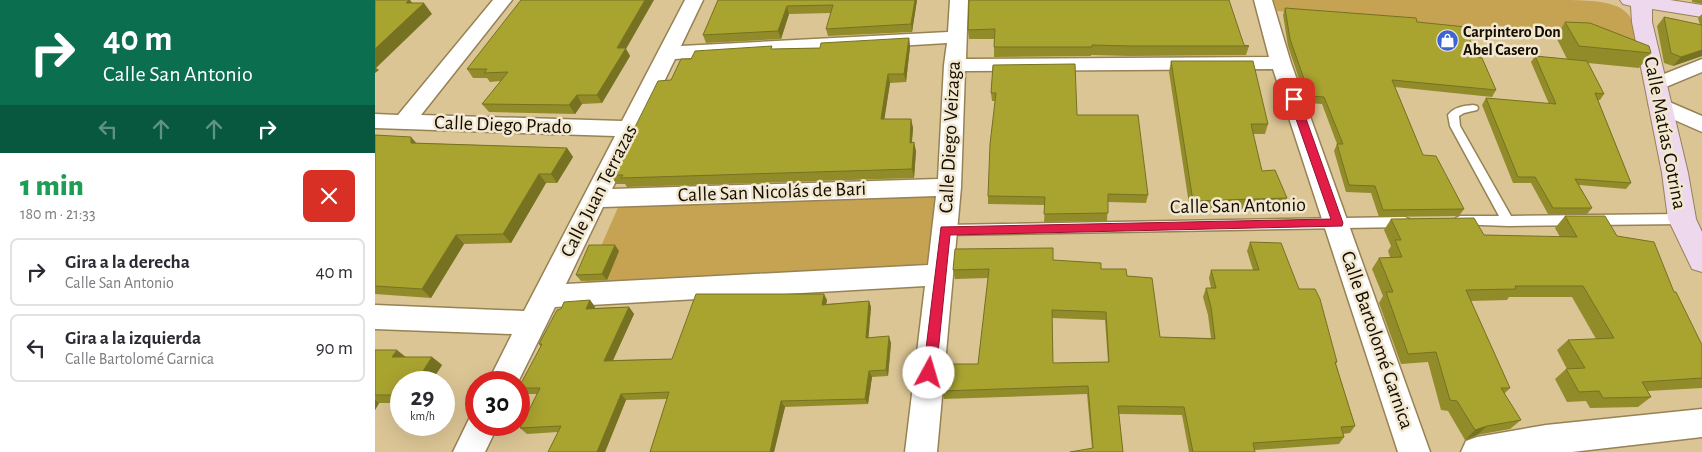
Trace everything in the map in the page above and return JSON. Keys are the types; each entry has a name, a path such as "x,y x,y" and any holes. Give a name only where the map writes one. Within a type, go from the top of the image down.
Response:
{"street":[{"path":"489,0 503,0"},
{"path":"404,122 503,0"},
{"name":"Calle Juan Terrazas","path":"508,371 694,0"},
{"name":"Calle Diego Veizaga","path":"921,452 949,187 954,65 959,0"},
{"name":"Calle Bartolomé Garnica","path":"1263,0 1281,63 1338,223 1414,452"},
{"path":"1637,0 1702,11"},
{"name":"Calle Matías Cotrina","path":"1637,0 1675,172 1682,219 1702,261"},
{"path":"668,53 956,37"},
{"path":"954,65 1281,63"},
{"path":"1702,66 1658,95 1702,125"},
{"name":"Calle Diego Prado","path":"375,121 630,129"},
{"name":"Calle San Nicolás de Bari","path":"596,198 949,187"},
{"path":"546,296 939,275"},
{"path":"375,317 531,323"},
{"path":"1477,452 1548,446 1702,423"},
{"path":"469,452 477,436"}],"lane":[{"path":"1473,108 1461,110 1453,115 1455,126 1508,220"},
{"path":"1451,222 1682,219"},
{"name":"Calle San Antonio","path":"945,230 1413,222"}],"shaded area":[{"path":"1273,0 1572,0 1603,2 1619,7 1630,17 1635,32 1638,59 1615,48 1582,37 1277,11"},
{"path":"938,192 929,264 584,285 620,203"}],"building":[{"path":"375,0 409,0 406,3 424,3 375,49"},
{"path":"521,0 645,0 617,48 626,48 597,95 577,95 569,105 482,104 508,72 484,73 487,69 467,69"},
{"path":"718,0 915,0 911,24 826,29 833,5 787,6 778,31 703,35"},
{"path":"969,0 1229,0 1244,45 1249,46 1092,45 1092,47 994,47 995,29 968,30"},
{"path":"1285,8 1416,18 1417,22 1466,27 1475,57 1482,58 1496,90 1392,80 1423,155 1436,156 1464,209 1383,210 1375,186 1349,185 1337,144 1343,144 1324,97 1310,96 1290,39"},
{"path":"1664,17 1702,25 1702,50 1681,57 1671,53"},
{"path":"1565,22 1590,23 1649,46 1651,53 1579,46"},
{"path":"909,38 904,74 888,74 881,119 911,119 910,143 914,142 912,169 621,178 623,175 611,175 658,81 671,80 681,59 691,59 695,51 772,46 771,49 820,48 821,43"},
{"path":"1535,56 1587,61 1604,94 1595,93 1631,183 1575,179 1592,208 1553,208 1535,177 1518,177 1486,98 1556,104"},
{"path":"1171,61 1253,61 1268,124 1251,124 1262,171 1275,170 1287,198 1193,201"},
{"path":"1075,64 1077,115 1138,115 1148,195 1108,194 1108,213 1044,214 1045,197 988,196 990,144 996,93 991,93 993,65"},
{"path":"375,135 411,137 411,143 567,148 551,174 539,174 503,234 456,235 422,289 375,286"},
{"path":"1565,216 1605,216 1617,236 1654,242 1674,292 1676,292 1702,345 1702,378 1642,382 1651,397 1603,398 1599,391 1579,392 1566,369 1585,368 1568,340 1614,338 1583,286 1515,286 1516,289 1466,290 1510,388 1501,388 1521,420 1475,430 1457,401 1450,400 1436,352 1408,354 1386,292 1393,292 1379,258 1402,257 1395,240 1401,240 1391,219 1474,218 1484,235 1577,237"},
{"path":"1250,242 1281,243 1299,289 1315,289 1320,299 1337,362 1335,362 1355,426 1341,427 1344,437 1253,443 1255,452 1193,452 1184,407 1118,406 1123,452 1070,452 1093,448 1088,386 942,391 945,364 978,364 989,269 953,270 955,249 1053,248 1053,260 1101,263 1101,269 1126,269 1127,276 1152,278 1160,337 1215,339 1211,307 1206,288 1216,288 1211,270 1259,270","holes":["1052,310 1106,312 1109,362 1053,363"]},
{"path":"589,245 615,245 602,274 576,275"},
{"path":"696,294 824,294 822,305 869,301 866,338 889,336 886,370 869,371 865,399 781,401 770,452 650,452 669,392 621,394 597,452 548,452 561,426 530,428 530,408 540,388 530,388 530,371 528,371 542,344 539,344 557,310 561,309 564,302 590,300 586,309 629,307 604,361 672,359"},
{"path":"375,350 397,350 392,357 432,357 423,371 390,371 390,395 375,395"}],"place":[{"name":"Carpintero Don Abel Casero","path":"1447,41"}],"route":[{"path":"929,373 945,230 1338,223 1294,99"}]}
